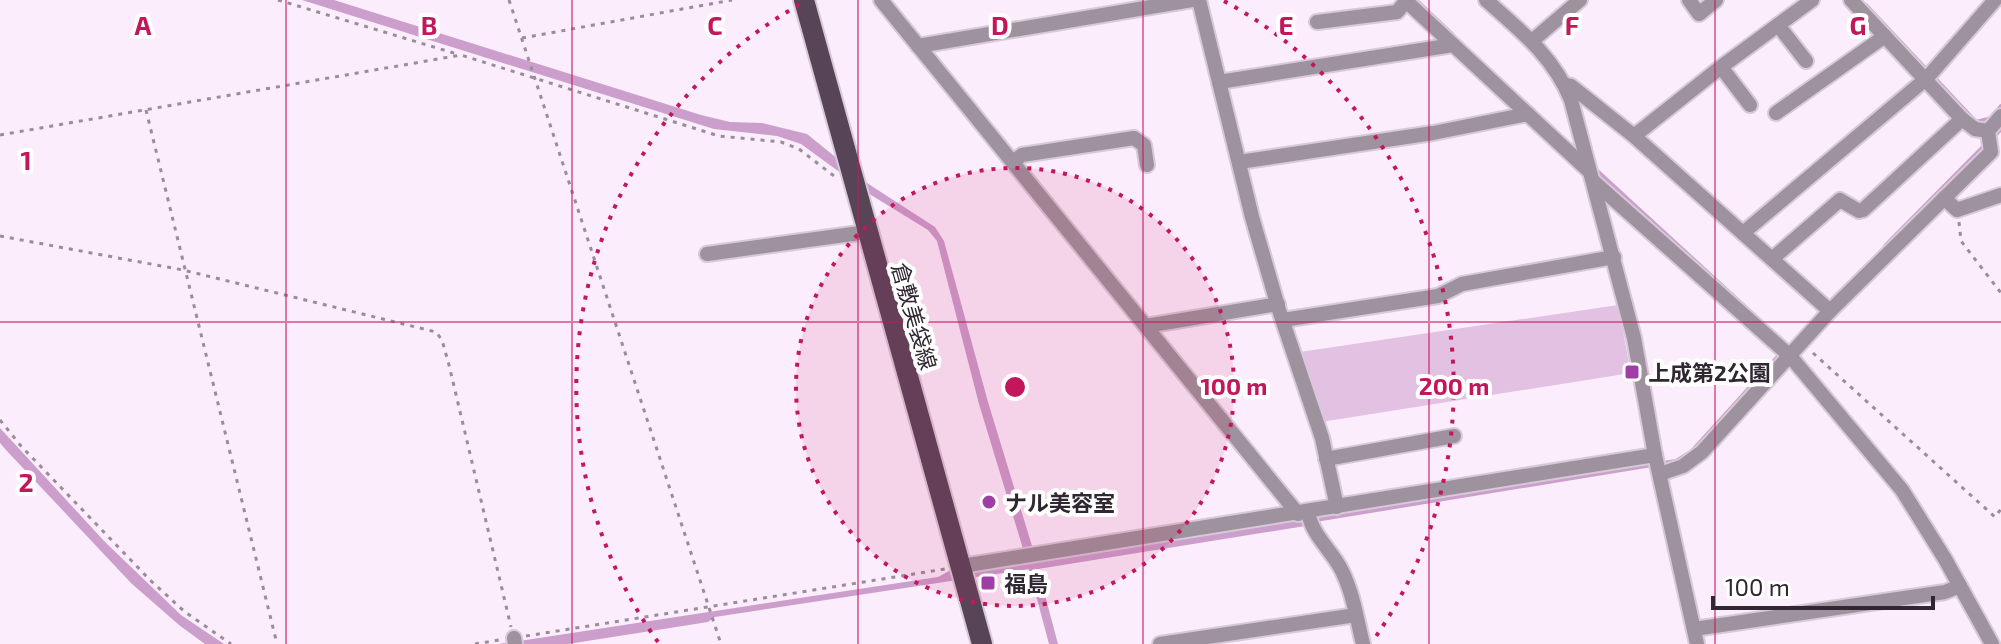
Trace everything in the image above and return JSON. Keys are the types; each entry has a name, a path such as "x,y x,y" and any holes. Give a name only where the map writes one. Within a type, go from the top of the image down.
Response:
{"main road":[{"name":"倉敷美袋線","path":"804,0 982,644"}],"street":[{"path":"881,0 1306,517 1341,568 1363,644"},
{"path":"918,46 1192,0"},
{"path":"1199,0 1239,162 1278,304 1322,438 1337,507"},
{"path":"1486,0 1542,50 1565,85 1634,338 1696,636 1945,592 1960,586"},
{"path":"1532,41 1580,0"},
{"path":"1689,0 1699,14 1716,0"},
{"path":"1634,136 1812,0"},
{"path":"1851,0 1885,36 1930,75 1962,119 1989,138"},
{"path":"1743,233 1930,75 1995,0"},
{"path":"1317,22 1397,12 1405,1 1589,168 1785,352 1902,490 1992,644"},
{"path":"1778,25 1806,61"},
{"path":"1776,113 1885,36"},
{"path":"1219,82 1453,45"},
{"path":"1721,67 1750,105"},
{"path":"1565,85 1571,86 1634,136 1827,309"},
{"path":"1239,162 1433,133 1528,114"},
{"path":"962,566 1306,517 1337,507 1658,465 1683,466 1702,452 1785,352 1801,342 1827,309 1991,152 1989,138 2001,116"},
{"path":"1772,259 1840,200 1859,211 1863,210 1962,119"},
{"path":"1013,162 1022,155 1134,138 1144,145 1147,165"},
{"path":"1944,198 1957,210 2001,195"},
{"path":"707,254 867,232"},
{"path":"1283,320 1438,296 1462,284 1614,257"},
{"path":"1146,326 1278,304"},
{"path":"1326,459 1454,436"},
{"path":"1160,644 1356,615"}],"path":[{"path":"278,0 719,136 781,142 799,149 824,170 856,190"},
{"path":"509,0 531,59 721,644"},
{"path":"522,38 732,0"},
{"path":"0,135 461,55"},
{"path":"146,110 277,644"},
{"path":"1957,210 1961,241 2001,293"},
{"path":"0,236 183,270 436,332 442,340 449,365 514,641"},
{"path":"1801,342 1995,517 2001,509"},
{"path":"0,420 21,446 150,580 185,612 231,644"},
{"path":"475,644 514,641 962,566"}],"shaded area":[{"path":"302,0 334,0 701,115 730,122 762,123 807,134 870,185 935,227 944,241 988,402 1036,559 1300,519 1305,526 1038,569 1058,644 1049,644 1029,569 715,617 708,622 568,644 499,644 938,577 949,571 976,569 1024,552 979,404 937,241 928,230 871,195 801,144 777,136 714,129"},
{"path":"1618,305 1631,373 1321,422 1300,352"},
{"path":"0,428 105,542 181,615 224,644 205,644 131,583 0,443"}],"waterway":[{"path":"1416,0 1452,34"},
{"path":"1866,5 1927,70"},
{"path":"1933,76 1976,122 1992,118 2001,106"},
{"path":"1992,139 2001,129"},
{"path":"1883,251 1985,145"},
{"path":"1595,169 1754,315"},
{"path":"1297,523 1676,461 1691,452 1781,353"}],"place":[{"name":"上成第2公園","path":"1632,372"},
{"name":"ナル美容室","path":"989,502"},
{"name":"福島","path":"988,583"}]}
